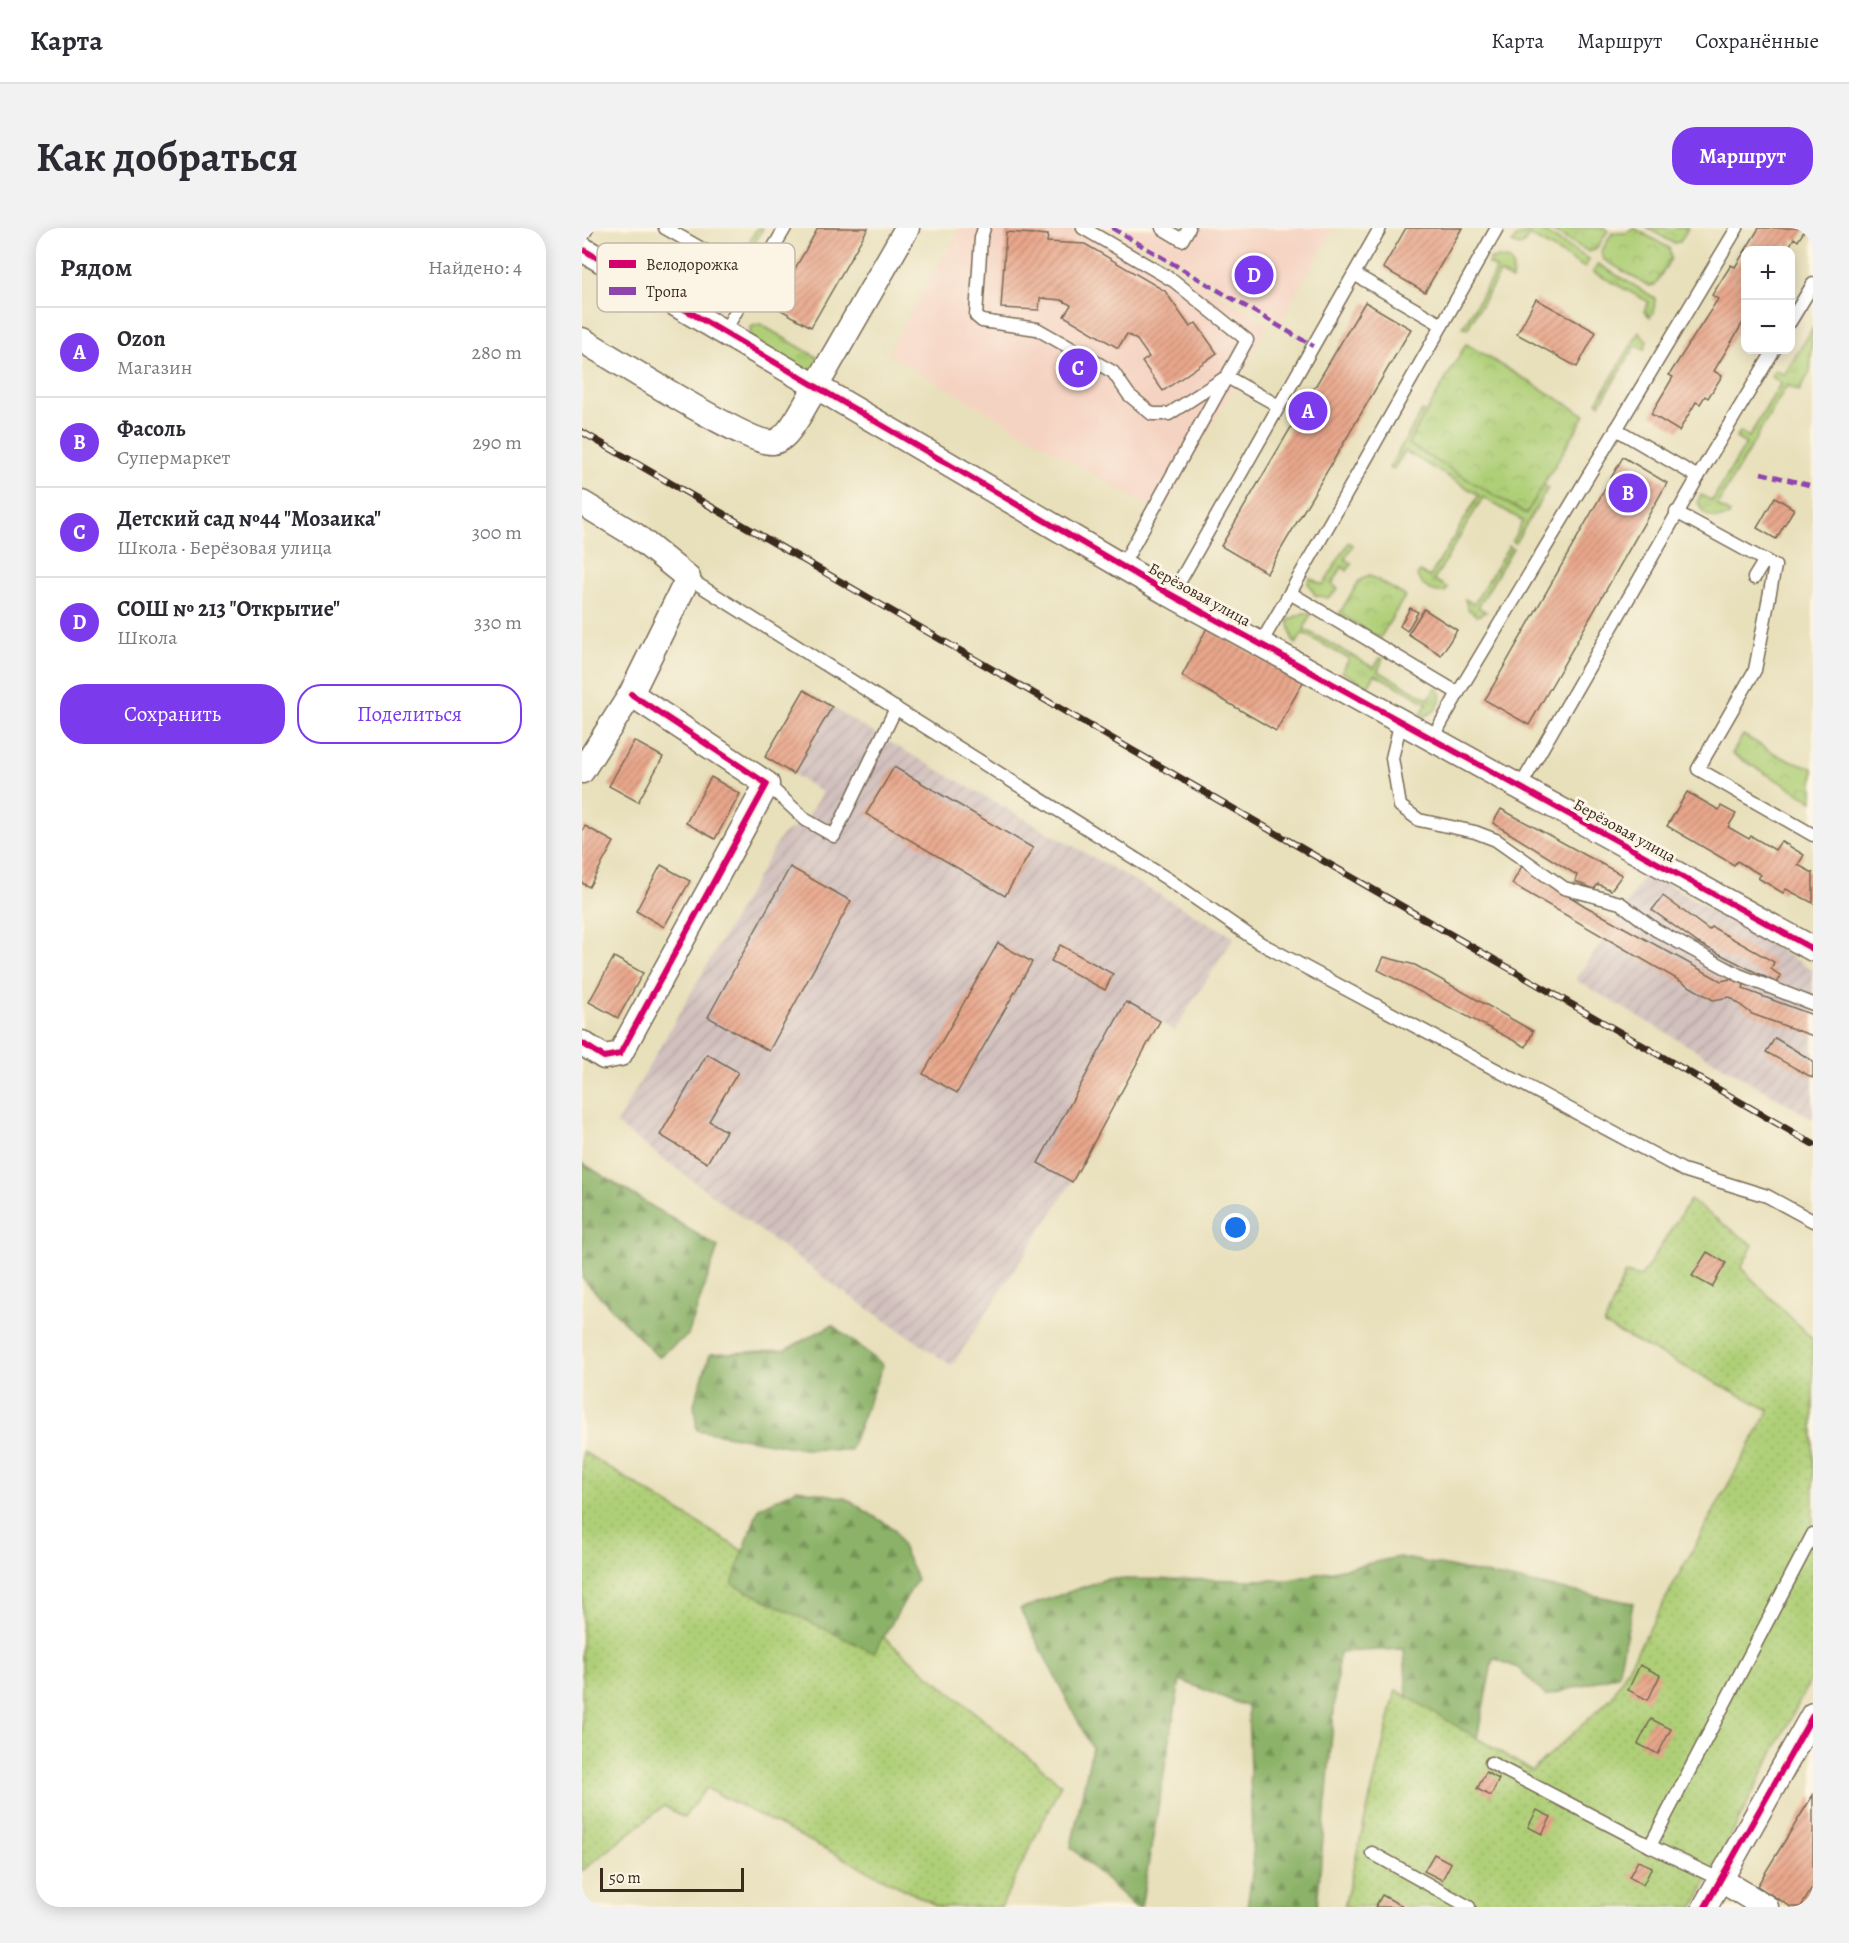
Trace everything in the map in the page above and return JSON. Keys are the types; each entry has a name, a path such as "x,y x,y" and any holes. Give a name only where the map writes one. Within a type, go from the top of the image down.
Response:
{"street":[{"path":"582,340 705,412 773,442 785,435 816,386 907,228"},
{"name":"Берёзовая улица","path":"582,249 597,258"},
{"name":"Берёзовая улица","path":"690,312 1172,595 1813,949"},
{"path":"582,503 636,535 688,578 631,694 582,771"},
{"path":"582,1043 604,1057 620,1054 767,784 631,694"},
{"path":"1705,1907 1813,1715"},
{"path":"1721,1880 1766,1907"}],"lane":[{"path":"582,237 587,228"},
{"path":"665,228 691,243"},
{"path":"776,243 785,228"},
{"path":"984,228 981,238 976,316 982,321 1037,329 1113,372 1129,395 1152,414 1169,414 1227,376"},
{"path":"1083,228 1174,281 1247,340 1122,566"},
{"path":"1162,228 1182,240 1189,228"},
{"path":"1172,595 1380,228"},
{"path":"1261,643 1497,228"},
{"path":"1432,739 1737,228"},
{"path":"1354,274 1442,325"},
{"path":"1795,315 1813,284"},
{"path":"724,332 736,312"},
{"path":"1520,787 1676,512 1772,354"},
{"path":"1227,376 1279,406"},
{"path":"1616,429 1698,477"},
{"path":"1676,512 1775,566 1755,670 1698,769 1813,835"},
{"path":"1754,578 1765,560"},
{"path":"688,578 1166,878 1260,943 1683,1170 1767,1196 1813,1221"},
{"path":"1290,593 1458,693"},
{"path":"767,784 806,820 834,836 896,708"},
{"path":"1401,721 1392,758 1400,806 1419,820 1475,832 1496,840 1564,888 1620,903 1656,930 1739,975 1813,1004"},
{"path":"1650,1846 1813,1534"},
{"path":"1491,1763 1650,1846 1721,1880"},
{"path":"1372,1854 1469,1907"}],"shaded area":[{"path":"960,228 1106,228 1269,324 1162,514 887,353"},
{"path":"1121,228 1334,228 1280,321"},
{"path":"804,690 882,738 1234,937 1174,1031 1159,1021 1072,1182 952,1366 838,1288 616,1124 781,836 806,820 822,792 765,757"},
{"path":"1647,872 1813,970 1813,1119 1576,980"}],"green space":[{"path":"757,228 763,228 755,243 749,243"},
{"path":"1537,228 1589,259 1585,268 1529,235 1524,244 1519,246 1512,243 1516,237"},
{"path":"1547,228 1604,228 1608,231 1596,249 1589,252"},
{"path":"1634,228 1669,248 1671,258 1655,285 1649,286 1604,260 1601,252 1612,233 1626,233"},
{"path":"1647,228 1688,228 1680,242 1673,243"},
{"path":"1491,259 1510,260 1513,267 1512,280 1500,273 1467,329 1463,327 1497,269 1488,264"},
{"path":"1598,264 1655,298 1654,312 1650,317 1644,311 1649,302 1593,272"},
{"path":"760,324 827,363 806,376 751,338 750,327"},
{"path":"1813,328 1810,372 1799,391 1787,385 1717,505 1730,513 1729,516 1714,518 1709,516 1702,511 1698,501 1701,495 1712,501 1746,444 1736,438 1740,432 1749,437 1781,383 1771,376 1775,370 1784,375"},
{"path":"1639,332 1647,341 1644,350 1636,345 1600,404 1597,402"},
{"path":"1466,344 1585,415 1526,514 1408,444"},
{"path":"1422,411 1426,413 1408,444 1526,513 1543,484 1548,488 1515,543 1512,541 1523,521 1483,497 1434,580 1448,588 1445,592 1428,589 1417,576 1420,572 1430,577 1479,495 1405,451 1393,470 1389,468"},
{"path":"1349,542 1353,545 1345,559 1352,564 1347,571 1342,567 1332,584 1338,589 1328,598 1315,595 1308,583 1310,578 1323,585"},
{"path":"1509,546 1513,548 1478,607 1486,612 1477,616 1468,609 1465,599 1474,604"},
{"path":"1369,575 1405,596 1380,638 1339,614 1359,581"},
{"path":"1304,613 1311,614 1304,629 1374,668 1380,658 1383,658 1378,671 1429,699 1435,688 1438,689 1440,702 1436,709 1424,716 1421,714 1427,703 1375,674 1368,686 1342,672 1349,659 1303,633 1296,644 1293,641 1288,620"},
{"path":"1743,735 1781,757 1813,768 1813,801 1732,754"},
{"path":"582,1163 718,1247 688,1335 658,1357 582,1278"},
{"path":"1690,1200 1753,1245 1741,1268 1813,1340 1813,1675 1694,1907 1344,1907 1396,1690 1532,1771 1612,1697 1769,1410 1604,1325 1625,1273 1641,1277"},
{"path":"832,1325 883,1365 850,1450 805,1449 697,1430 694,1404 710,1354 785,1350"},
{"path":"582,1451 743,1551 732,1584 874,1653 883,1637 1061,1784 1001,1907 939,1907 706,1788 684,1818 664,1806 582,1871"},
{"path":"797,1489 845,1498 894,1529 917,1579 874,1654 731,1584 759,1508"},
{"path":"1399,1557 1633,1603 1618,1675 1546,1696 1518,1668 1493,1658 1472,1763 1410,1747 1404,1649 1339,1652 1317,1907 1247,1907 1253,1867 1248,1707 1180,1680 1141,1907 1135,1907 1071,1847 1092,1748 1020,1609 1106,1579 1289,1580"}],"building":[{"path":"818,228 868,228 811,327 785,312 795,312 795,269"},
{"path":"1406,228 1462,228 1425,292 1383,268"},
{"path":"1759,228 1806,228 1798,241 1794,238 1790,246 1748,246"},
{"path":"1006,232 1048,235 1047,242 1085,244 1165,291 1190,327 1196,323 1217,353 1163,391 1142,362 1149,357 1137,340 1127,334 1118,348 1064,316 1071,305 1061,300 1040,298 1039,310 1001,308"},
{"path":"1741,257 1741,326 1714,371 1722,376 1708,398 1705,396 1700,404 1696,402 1679,431 1651,414 1673,377 1669,375 1718,299 1712,295 1731,265 1735,267"},
{"path":"1536,299 1596,332 1577,367 1517,334"},
{"path":"1365,302 1411,329 1267,573 1221,546"},
{"path":"1623,457 1667,483 1529,725 1485,700"},
{"path":"1775,497 1794,509 1776,539 1757,528"},
{"path":"1410,608 1418,612 1407,631 1400,626"},
{"path":"1424,609 1457,630 1441,655 1408,634"},
{"path":"1207,628 1303,682 1276,731 1182,676"},
{"path":"804,690 832,707 793,774 765,757"},
{"path":"634,741 663,757 638,802 609,786"},
{"path":"894,767 1033,848 1005,896 866,814"},
{"path":"711,777 740,794 715,839 686,823"},
{"path":"1687,792 1719,810 1721,806 1736,814 1728,827 1749,839 1751,836 1775,850 1781,841 1804,855 1798,865 1813,873 1813,903 1786,889 1783,893 1758,878 1761,875 1737,861 1734,865 1667,826"},
{"path":"1501,809 1622,875 1611,890 1598,884 1594,889 1575,881 1577,875 1493,823"},
{"path":"585,826 614,842 589,887 582,883 582,831"},
{"path":"661,865 690,881 664,927 636,911"},
{"path":"1522,866 1585,906 1721,981 1730,979 1744,984 1743,989 1813,1015 1813,1036 1752,1014 1730,997 1713,1000 1512,884"},
{"path":"790,867 851,901 769,1051 708,1017"},
{"path":"1663,896 1709,930 1712,927 1774,962 1771,969 1781,976 1777,983 1698,943 1652,910"},
{"path":"998,943 1032,962 957,1093 923,1074"},
{"path":"1060,945 1113,974 1105,990 1051,961"},
{"path":"614,957 643,973 618,1018 589,1002"},
{"path":"1384,957 1415,965 1533,1031 1526,1047 1378,970"},
{"path":"1126,1002 1160,1021 1072,1182 1038,1163"},
{"path":"1775,1038 1813,1061 1813,1078 1766,1052"},
{"path":"707,1054 738,1072 709,1121 726,1131 707,1163 660,1135"},
{"path":"1707,1252 1726,1263 1712,1287 1692,1276"},
{"path":"1640,1665 1660,1675 1648,1700 1628,1690"},
{"path":"1651,1719 1671,1729 1658,1754 1638,1744"},
{"path":"1486,1772 1499,1779 1491,1796 1477,1789"},
{"path":"1813,1795 1813,1887 1801,1907 1791,1907 1757,1886"},
{"path":"1537,1810 1551,1817 1542,1834 1528,1827"},
{"path":"1434,1854 1451,1863 1442,1880 1424,1871"},
{"path":"1638,1861 1652,1867 1643,1885 1629,1877"},
{"path":"1382,1895 1404,1907 1375,1907"}],"railway":[{"path":"582,432 1813,1144"}],"marked path":[{"path":"1112,228 1313,346"},
{"path":"1761,473 1813,486"}],"cycle path":[{"path":"582,249 597,258"},
{"path":"689,312 1166,592 1813,949"},
{"path":"582,1043 604,1057 620,1054 767,784 631,694"},
{"path":"1705,1907 1813,1715"}],"place":[{"name":"СОШ № 213 \"Открытие\"","path":"1254,275"},
{"name":"Детский сад №44 \"Мозаика\"","path":"1078,368"},
{"name":"Ozon","path":"1308,411"},
{"name":"Фасоль","path":"1628,493"}]}
